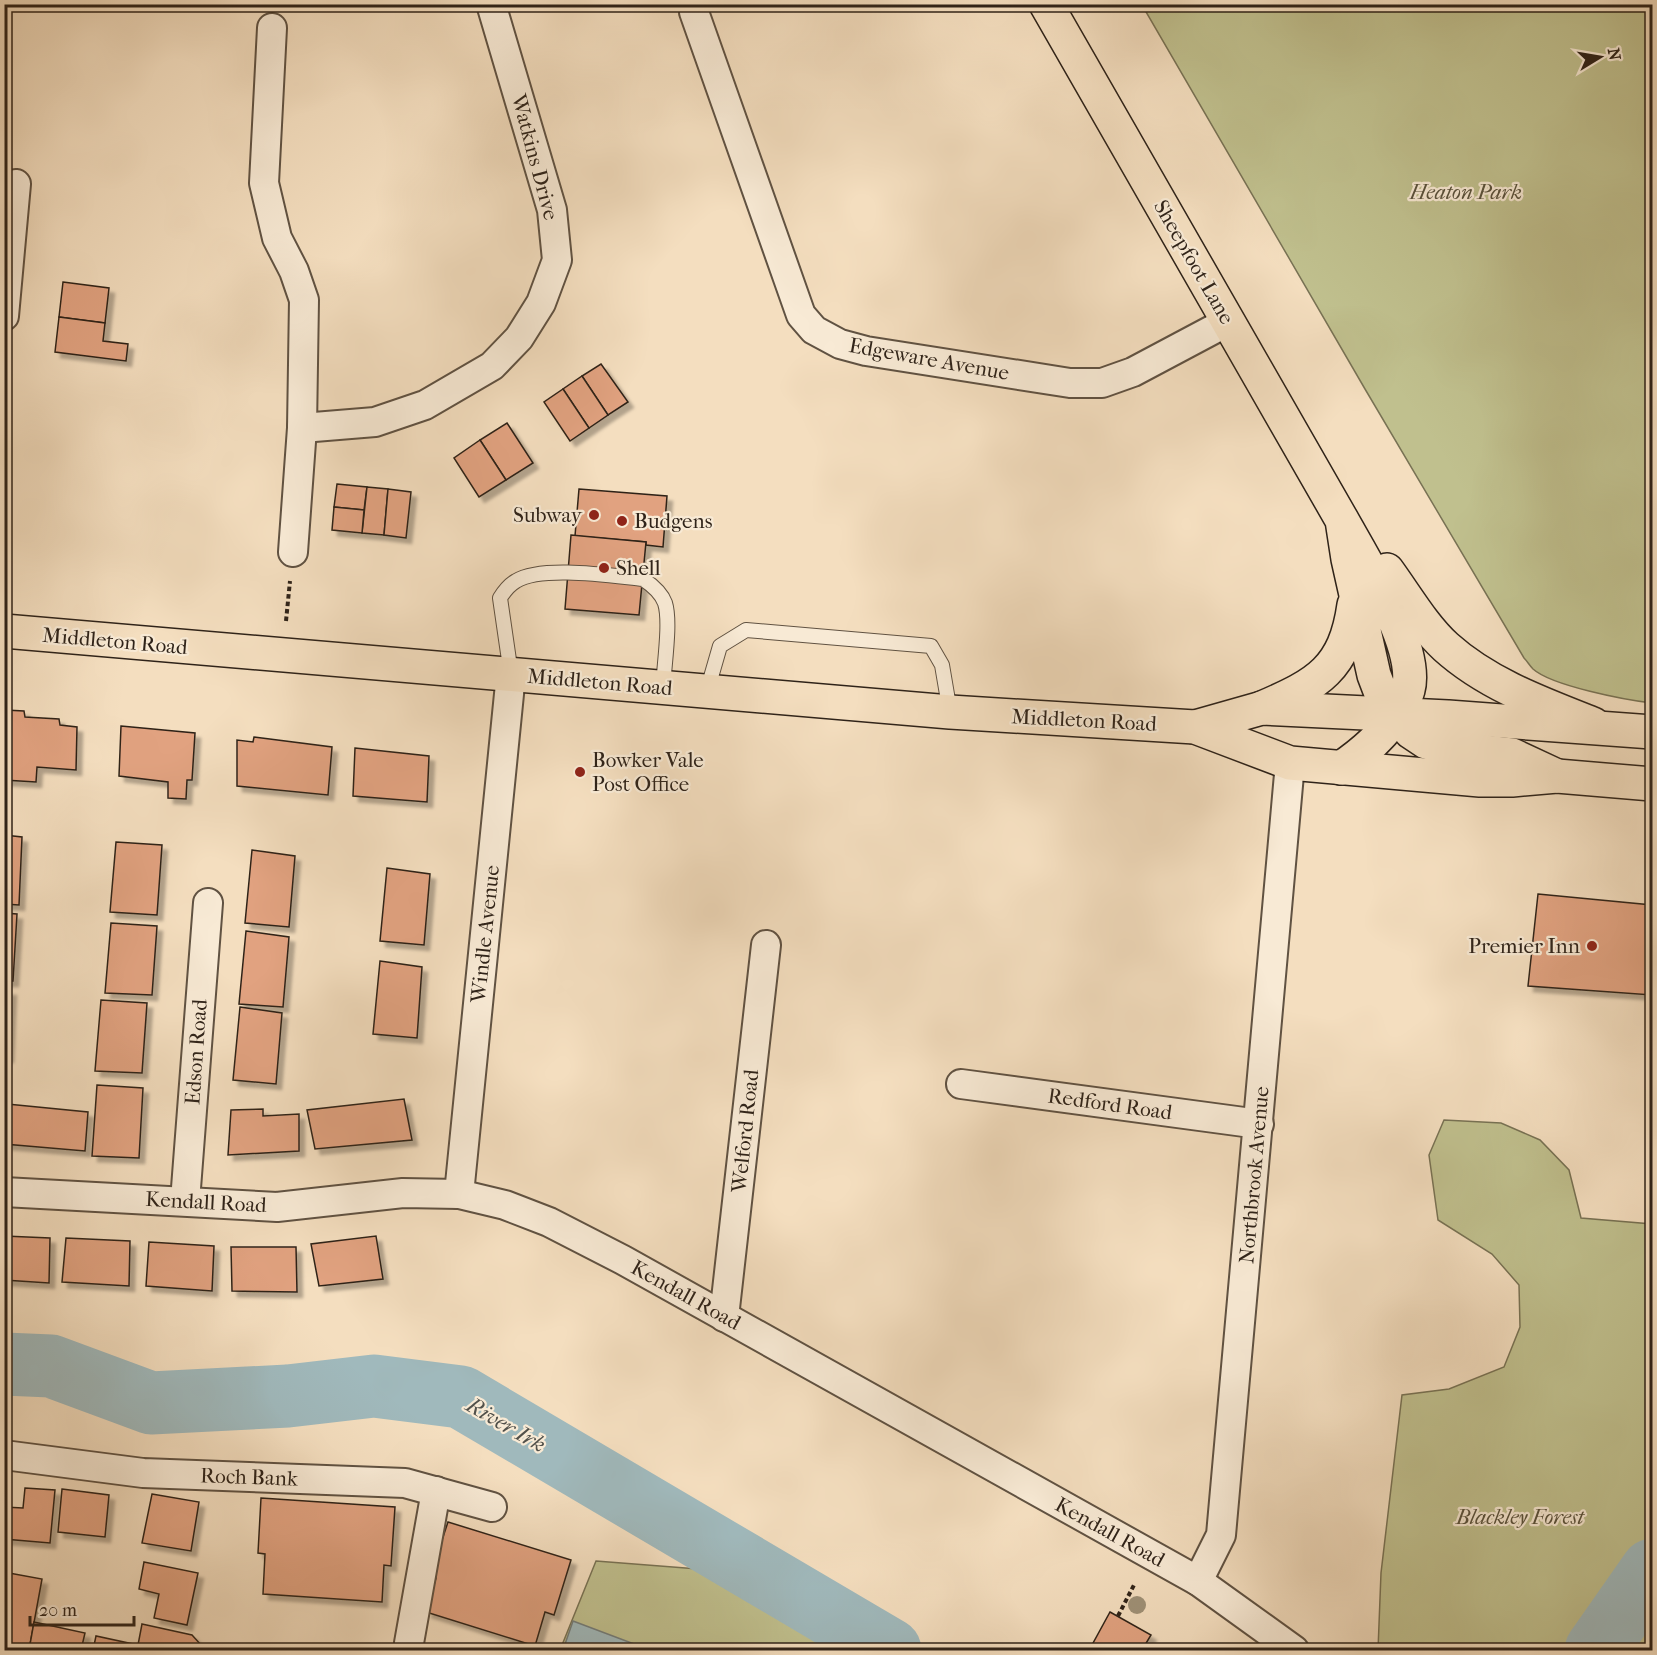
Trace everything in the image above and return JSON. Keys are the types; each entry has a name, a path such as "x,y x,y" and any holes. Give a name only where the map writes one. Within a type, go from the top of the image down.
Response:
{"main road":[{"name":"Sheepfoot Lane","path":"1046,4 1229,321 1342,520 1387,604 1406,649 1410,668 1408,690 1396,715 1382,696 1374,675 1355,597 1342,520"},
{"name":"Sheepfoot Lane","path":"1342,520 1377,556 1434,635 1447,648 1476,669 1534,701 1604,728"},
{"path":"1262,708 1303,689 1330,668 1345,646 1351,626 1355,597"},
{"name":"Middleton Road","path":"4,632 950,712 1195,727 1290,763 1480,780 1557,776 1653,784"},
{"name":"Middleton Road","path":"1195,727 1262,708 1653,732"},
{"path":"1341,768 1369,746 1396,715 1411,732 1426,742 1446,748 1512,755 1557,776"}],"street":[{"name":"Watkins Drive","path":"302,428 375,422 425,405 492,366 519,338 541,303 557,260 552,210 491,4"},
{"name":"Edgeware Avenue","path":"694,12 801,315 814,330 840,344 866,351 1070,383 1101,383 1133,372 1229,321"},
{"path":"272,28 264,183 277,238 294,271 304,300 302,428 293,552"},
{"path":"4,316 16,184"},
{"name":"Windle Avenue","path":"459,1194 511,674"},
{"name":"Northbrook Avenue","path":"1198,1581 1221,1535 1290,763"},
{"name":"Edson Road","path":"185,1201 208,903"},
{"name":"Welford Road","path":"724,1317 766,945"},
{"name":"Redford Road","path":"961,1084 1259,1124"},
{"name":"Kendall Road","path":"4,1192 277,1207 403,1193 459,1194 505,1205 549,1222 623,1260 1198,1581 1294,1650"},
{"name":"Roch Bank","path":"4,1455 143,1473 405,1483 492,1507"},
{"path":"409,1643 436,1491"}],"lane":[{"path":"511,674 500,598 507,587 519,579 539,574 567,573 643,579 654,585 664,600 668,614 663,688"},
{"path":"707,691 720,646 746,630 931,646 942,665 950,712"}],"path":[{"path":"283,655 293,552"},
{"path":"1118,1616 1135,1582"}],"green space":[{"name":"Heaton Park","path":"1142,5 1652,5 1652,703 1608,695 1556,681 1533,669 1524,658"},
{"name":"Blackley Forest","path":"1444,1120 1501,1123 1540,1140 1569,1170 1581,1218 1652,1224 1652,1650 1378,1650 1381,1573 1402,1395 1449,1389 1504,1367 1520,1327 1519,1285 1492,1254 1438,1220 1429,1155"},
{"path":"596,1561 711,1570 856,1650 560,1650"}],"water":[{"path":"573,1621 650,1650 563,1650"}],"building":[{"path":"63,282 109,288 105,323 59,317"},
{"path":"59,317 105,323 103,341 128,344 126,361 55,352"},
{"path":"601,364 628,402 608,415 582,376"},
{"path":"582,376 608,415 589,428 563,389"},
{"path":"563,389 589,428 570,441 544,402"},
{"path":"507,423 533,463 506,480 480,440"},
{"path":"480,440 506,480 479,497 454,458"},
{"path":"337,484 367,487 364,510 334,507"},
{"path":"367,487 388,489 384,535 362,533"},
{"path":"388,489 411,492 406,538 384,535"},
{"path":"579,489 667,496 663,547 646,545 646,542 575,536"},
{"path":"334,507 364,510 362,533 332,530"},
{"path":"571,535 646,542 639,615 565,609"},
{"path":"5,710 24,711 25,717 59,719 60,725 77,727 76,770 37,767 36,782 4,780"},
{"path":"121,726 195,733 192,780 187,780 186,799 168,798 168,782 119,776"},
{"path":"254,737 332,747 328,795 237,786 237,740 253,742"},
{"path":"355,748 429,756 427,802 353,796"},
{"path":"4,835 22,837 19,905 4,904"},
{"path":"116,842 162,845 157,915 110,912"},
{"path":"252,850 295,856 289,927 245,923"},
{"path":"387,868 430,874 424,945 380,941"},
{"name":"Premier Inn","path":"1538,894 1652,905 1652,995 1528,986"},
{"path":"4,913 17,914 13,981 4,981"},
{"path":"111,923 157,926 152,995 105,993"},
{"path":"246,931 289,937 283,1007 239,1004"},
{"path":"380,961 422,967 417,1038 373,1034"},
{"path":"4,990 11,990 8,1057 4,1057"},
{"path":"101,1000 147,1003 142,1073 95,1071"},
{"path":"240,1007 282,1013 276,1084 233,1080"},
{"path":"97,1085 143,1088 139,1158 92,1156"},
{"path":"404,1099 412,1140 315,1149 307,1110"},
{"path":"7,1104 88,1112 85,1151 4,1144"},
{"path":"263,1109 263,1116 299,1114 299,1151 228,1155 231,1110"},
{"path":"4,1236 50,1238 49,1283 4,1280"},
{"path":"376,1236 383,1279 319,1286 311,1244"},
{"path":"66,1238 130,1241 129,1286 62,1282"},
{"path":"149,1242 214,1246 212,1291 146,1286"},
{"path":"231,1247 296,1247 297,1292 232,1291"},
{"path":"25,1488 55,1490 50,1543 4,1539 4,1507 23,1508"},
{"path":"62,1489 109,1495 105,1537 58,1532"},
{"path":"152,1494 199,1502 191,1551 142,1543"},
{"path":"261,1498 395,1507 391,1566 384,1565 382,1602 263,1594 265,1554 258,1553"},
{"path":"448,1522 571,1560 554,1615 545,1612 535,1646 426,1612 436,1578 430,1576"},
{"path":"144,1562 198,1573 187,1625 154,1618 159,1594 139,1589"},
{"path":"9,1573 42,1579 29,1650 4,1646 4,1593"},
{"path":"1110,1612 1151,1635 1142,1650 1102,1650 1092,1645"},
{"path":"34,1622 85,1633 81,1650 29,1650"},
{"path":"142,1624 192,1635 202,1646 200,1650 93,1650 96,1636 138,1645"}],"waterway":[{"name":"River Irk","path":"4,1364 51,1366 151,1403 288,1396 374,1386 461,1397 890,1650"},
{"name":"River Irk","path":"1596,1650 1652,1570"}],"place":[{"name":"Subway","path":"594,515"},
{"name":"Budgens","path":"622,521"},
{"name":"Shell","path":"604,568"},
{"name":"Bowker Vale Post Office","path":"580,772"},
{"name":"Premier Inn","path":"1592,946"}]}
